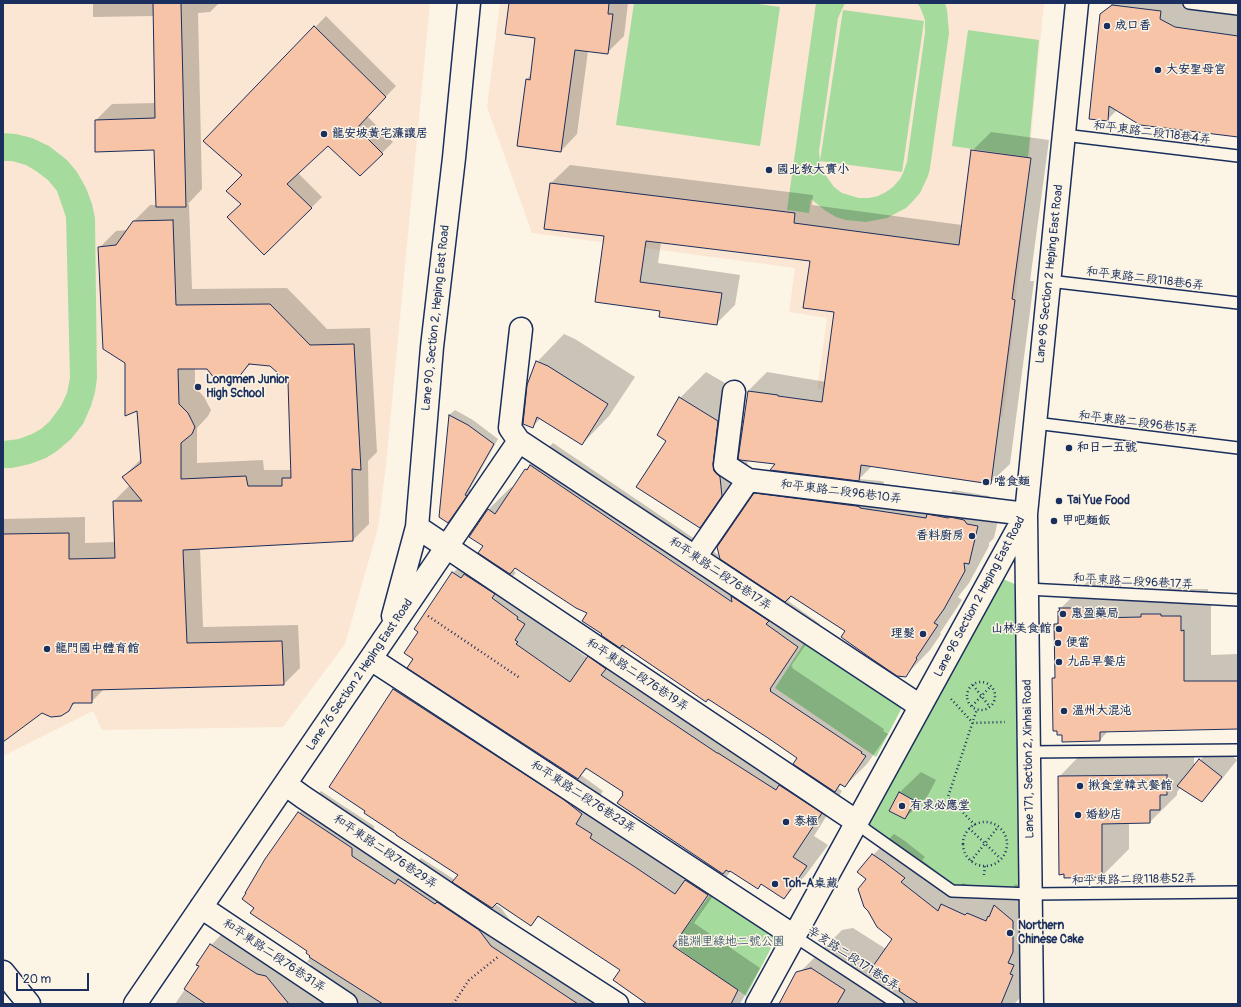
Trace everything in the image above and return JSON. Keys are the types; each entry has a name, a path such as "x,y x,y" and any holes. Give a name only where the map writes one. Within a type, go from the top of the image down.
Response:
{"street":[{"name":"Lane 90, Section 2, Heping East Road","path":"390,631 417,527 431,355 454,158 469,3"},
{"name":"Lane 96 Section 2 Heping East Road","path":"757,1004 1026,514 1077,3"},
{"path":"519,441 510,428 521,329"},
{"path":"696,557 748,480 725,465 734,392"},
{"name":"Lane 76 Section 2 Heping East Road","path":"135,1004 519,441"},
{"name":"和平東路二段76巷17弄","path":"519,441 920,706"},
{"name":"和平東路二段96巷10弄","path":"748,480 1026,514"},
{"name":"Lane 171, Section 2, Xinhai Road","path":"1026,514 1032,1004"},
{"name":"和平東路二段76巷19弄","path":"417,527 857,822"},
{"name":"和平東路二段76巷23弄","path":"371,659 794,936"},
{"name":"和平東路二段76巷29弄","path":"285,784 303,798 485,919 617,1004"},
{"name":"和平東路二段76巷31弄","path":"201,907 346,1004"},
{"path":"3,972 29,1004"}],"lane":[{"path":"1189,3 1238,9"},
{"name":"和平東路二段118巷4弄","path":"1064,135 1238,156"},
{"name":"和平東路二段118巷6弄","path":"1049,280 1238,303"},
{"name":"和平東路二段96巷15弄","path":"1035,423 1238,448"},
{"name":"和平東路二段96巷17弄","path":"1027,589 1238,600"},
{"path":"1029,752 1238,750"},
{"name":"和平東路二段118巷52弄","path":"857,822 867,831 952,891 1031,894 1238,892"},
{"name":"辛亥路二段171巷6弄","path":"794,936 898,1004"}],"path":[{"path":"409,603 520,678"},
{"path":"982,682 991,686 995,699 990,707 982,710 972,706 968,701 967,696 973,685 982,682"},
{"path":"973,685 990,707"},
{"path":"972,706 991,686"},
{"path":"948,697 973,723 1010,722"},
{"path":"975,825 948,797 977,709"},
{"path":"981,822 988,822 998,827 1004,835 1006,841 1006,848 1003,855 992,864 985,866 971,861 963,848 965,834 969,828 981,822"},
{"path":"971,861 998,827"},
{"path":"969,828 1000,858"},
{"path":"453,1004 468,980 519,940"}],"shaded area":[{"name":"Longmen Junior High School","path":"3,3 430,3 386,465 378,528 345,644 283,727 102,730 93,711 3,756"},
{"name":"國北教大實小","path":"500,3 1044,3 1007,391 1003,417 817,389 827,318 789,312 795,268 532,233 487,107"}],"green space":[{"path":"634,3 751,3 780,7 760,146 616,125"},
{"path":"816,3 845,3 838,18 819,151 820,161 824,173 834,187 842,193 859,198 869,198 878,196 893,187 900,179 907,162 925,33 925,20 917,3 945,3 949,33 928,176 920,193 913,201 906,208 887,218 866,222 846,220 836,217 826,211 811,199 809,213 787,210"},
{"path":"843,10 924,21 902,172 820,161"},
{"path":"968,30 1039,40 1028,157 952,146"},
{"path":"3,133 16,134 32,138 49,146 67,160 77,172 86,188 95,218 97,378 91,406 83,424 71,439 57,451 46,458 30,464 12,468 3,468 3,441 19,439 41,429 50,421 61,406 67,393 70,378 66,217 57,191 48,180 26,165 12,161 3,161"},
{"path":"998,577 1022,587 1027,889 954,886 860,822"},
{"path":"808,637 906,700 876,757 775,688"},
{"name":"龍淵里綠地二號公園","path":"714,889 780,931 746,996 679,949 686,938 681,935"}],"building":[{"path":"153,3 181,3 186,207 156,207 154,150 95,152 95,120 155,118"},
{"path":"509,3 609,3 608,14 613,14 608,54 575,50 561,152 517,146 526,79 530,80 535,38 505,34"},
{"path":"1112,5 1161,11 1160,19 1175,27 1238,36 1238,137 1140,125 1109,106 1108,121 1089,119 1100,14"},
{"name":"龍安坡黃宅濂讓居","path":"314,26 386,97 357,128 383,154 360,176 328,146 287,184 312,208 264,255 227,217 241,204 226,191 242,175 203,141"},
{"path":"971,150 1031,158 1012,299 1015,300 991,484 861,465 859,481 770,470 775,464 738,459 748,391 822,402 834,312 803,308 810,261 646,241 640,282 722,293 717,325 659,317 660,311 595,302 604,236 544,229 550,183 795,213 794,223 959,245"},
{"path":"173,220 176,305 270,304 310,345 354,344 361,470 352,469 353,541 183,550 187,643 282,641 284,685 92,690 92,703 73,703 69,711 61,716 51,717 42,713 3,742 3,534 69,533 69,559 115,558 113,501 142,501 122,477 141,463 137,411 125,416 125,363 103,349 98,247 116,245 133,221","holes":["249,364 270,366 288,382 291,478 282,478 282,486 248,486 246,476 181,479 181,443 192,434 195,427 188,413 179,404 178,369 207,369 215,379 238,378"]},
{"path":"536,361 548,366 608,404 582,445 537,417 533,428 523,424 527,385"},
{"path":"679,397 718,421 713,464 714,471 720,477 722,496 700,528 636,487 666,441 657,435"},
{"path":"449,415 468,425 494,444 465,495 467,496 448,523 439,517"},
{"path":"530,465 732,602 731,596 769,621 766,624 798,647 770,691 866,756 845,787 840,784 835,792 793,764 797,758 768,738 708,699 706,702 622,645 620,648 601,635 602,634 582,621 587,613 576,608 515,568 510,574 478,553 483,546 469,537 488,509 495,514 525,469 527,470"},
{"path":"754,493 856,506 860,508 926,518 927,514 948,518 950,517 964,520 967,524 978,526 969,564 964,563 965,571 944,609 934,623 938,625 916,658 917,659 906,677 897,676 872,659 841,637 845,631 791,596 785,602 720,559 717,547"},
{"path":"452,572 461,578 464,574 495,594 492,598 525,624 515,640 518,642 516,644 570,682 588,656 606,669 601,675 717,753 776,790 779,785 822,813 793,857 807,866 784,899 761,884 758,889 730,871 729,872 726,870 723,874 617,803 623,795 623,792 586,768 578,779 407,668 413,659 404,653 418,632 414,629"},
{"path":"1059,608 1094,608 1094,618 1141,617 1141,614 1181,616 1181,631 1184,630 1184,681 1238,681 1238,729 1100,732 1100,741 1062,742 1062,735 1057,735 1057,731 1053,731 1052,678 1055,678 1054,624 1058,624"},
{"path":"393,689 563,799 582,814 576,824 592,834 590,838 675,894 685,880 708,895 673,946 738,990 731,1004 647,1004 613,980 620,970 538,916 531,926 497,903 492,908 452,882 458,875 396,835 364,813 365,811 329,787"},
{"path":"1199,759 1222,777 1202,802 1177,786"},
{"path":"1167,775 1167,795 1160,795 1160,810 1150,810 1150,823 1102,824 1102,877 1064,878 1064,874 1059,875 1058,776"},
{"name":"有求必應堂","path":"899,792 915,801 905,819 889,811"},
{"path":"298,812 352,848 352,856 395,884 398,879 435,904 437,902 479,930 491,946 578,1004 383,1004 309,957 310,956 306,953 307,951 250,913 254,908 242,899 265,859"},
{"path":"872,854 905,878 901,882 938,911 941,904 965,915 967,913 986,921 994,905 1013,921 1013,952 1008,963 1014,965 1010,974 1013,975 1001,1004 919,1004 899,991 900,989 871,969 892,939 877,927 864,907 858,889 866,879 857,872"},
{"path":"210,944 257,974 266,976 289,1004 206,1004 184,989 199,966 196,965"},
{"path":"811,968 845,990 837,1004 779,1004 796,972"}],"place":[{"name":"成口香","path":"1107,26"},
{"name":"大安聖母宮","path":"1158,70"},
{"name":"龍安坡黃宅濂讓居","path":"324,134"},
{"name":"國北教大實小","path":"769,170"},
{"name":"Longmen Junior High School","path":"198,387"},
{"name":"和日一五號","path":"1069,448"},
{"name":"噹食麵","path":"986,482"},
{"name":"Tai Yue Food","path":"1059,501"},
{"name":"甲吧麵飯","path":"1054,521"},
{"name":"香料廚房","path":"972,536"},
{"name":"惠盈藥局","path":"1063,614"},
{"name":"山林美食館","path":"1059,629"},
{"name":"理髮","path":"923,634"},
{"name":"便當","path":"1058,643"},
{"name":"龍門國中體育館","path":"47,649"},
{"name":"九品早餐店","path":"1059,662"},
{"name":"溫州大混沌","path":"1064,711"},
{"name":"揪食堂韓式餐館","path":"1080,786"},
{"name":"有求必應堂","path":"902,806"},
{"name":"婚紗店","path":"1078,815"},
{"name":"泰極","path":"786,822"},
{"name":"Toh-A桌藏","path":"775,884"},
{"name":"Northern Chinese Cake","path":"1010,933"}]}
